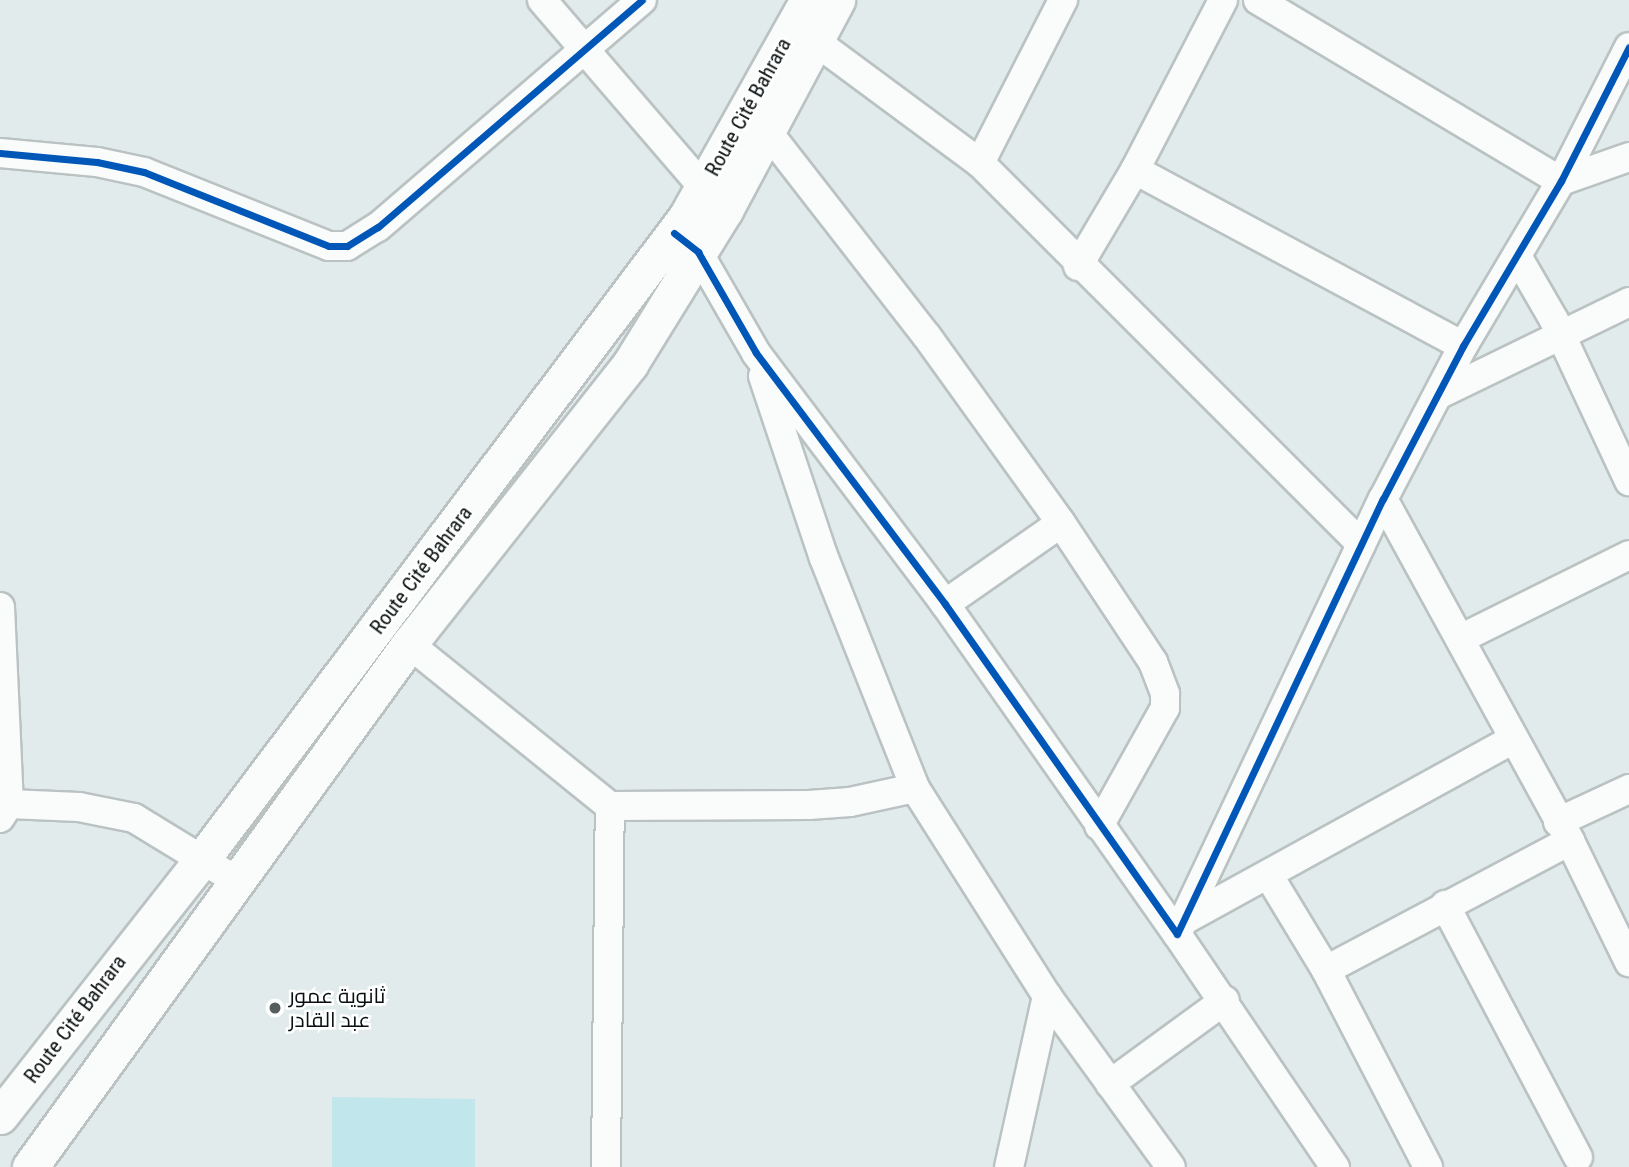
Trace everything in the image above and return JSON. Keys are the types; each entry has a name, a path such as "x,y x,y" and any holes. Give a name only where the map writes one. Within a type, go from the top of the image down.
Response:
{"main road":[{"name":"Route Cité Bahrara","path":"0,1116 686,243 703,187 808,0"},
{"path":"30,1167 410,644 630,364 686,243 767,131 837,0"}],"street":[{"path":"541,0 703,187"},
{"path":"0,153 97,162 144,172 329,246 347,246 378,227 642,0"},
{"path":"980,163 1063,0"},
{"path":"1078,266 1135,170 1223,0"},
{"path":"1258,0 1299,9 1561,181"},
{"path":"815,41 980,163 1078,266 1361,544"},
{"path":"1183,926 1383,499 1442,393 1463,346 1561,181 1626,64"},
{"path":"767,131 926,335 1061,523 1153,662 1166,694 1165,708 1099,826"},
{"path":"1561,181 1629,157"},
{"path":"1135,170 1463,346"},
{"path":"686,243 756,353 945,604 1099,826 1183,926 1225,1000 1335,1167"},
{"path":"1517,256 1562,336 1629,481"},
{"path":"1442,393 1629,302"},
{"path":"756,353 824,558 915,788 1047,996 1171,1167"},
{"path":"1383,499 1564,832 1623,934 1629,961"},
{"path":"945,604 1061,523"},
{"path":"1460,639 1629,555"},
{"path":"0,607 3,809 79,807 134,818 239,882"},
{"path":"410,644 610,806 809,805 850,802 915,788"},
{"path":"1183,926 1514,739"},
{"path":"1326,970 1445,905 1629,789"},
{"path":"606,1167 610,806"},
{"path":"1269,876 1326,970 1428,1167"},
{"path":"1445,905 1578,1157"},
{"path":"1009,1167 1047,996"},
{"path":"1110,1084 1225,1000"}],"shaded area":[{"path":"332,1097 475,1099 475,1167 332,1167"}],"cycle path":[{"path":"0,153 97,162 144,172 329,246 347,246 378,227 642,0"},
{"path":"674,233 698,252 756,353 945,604 1177,934 1383,499 1463,346 1561,181 1629,47"}],"place":[{"name":"ثانوية عمور عبد القادر","path":"275,1008"}]}
